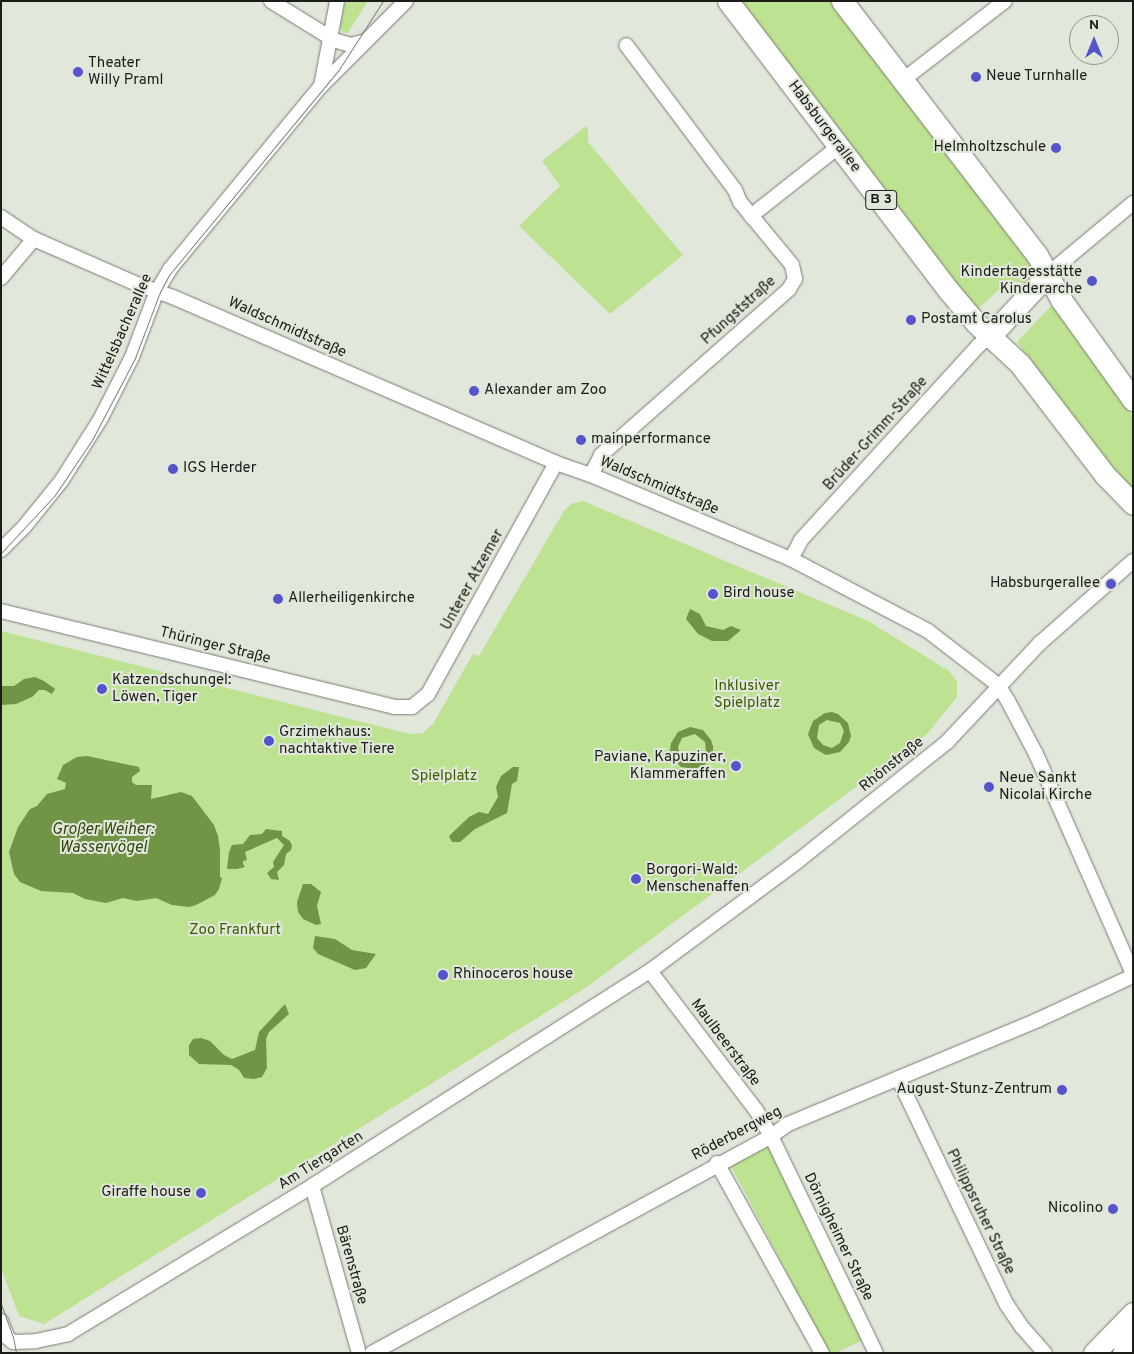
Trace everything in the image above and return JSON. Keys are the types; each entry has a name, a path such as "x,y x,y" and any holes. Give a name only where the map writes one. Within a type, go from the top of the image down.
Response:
{"main road":[{"name":"Habsburgerallee","path":"728,1 949,291 990,336 1020,364 1105,475 1133,504"},
{"path":"842,1 1032,248 1062,301 1133,400"},
{"path":"990,336 1048,274"},
{"path":"1030,295 1048,293 1062,301"},
{"path":"1094,1353 1133,1314"},
{"path":"1123,1353 1133,1336"}],"street":[{"path":"271,1 331,39 348,45 363,42"},
{"name":"Wittelsbacherallee","path":"321,86 337,1"},
{"name":"Wittelsbacherallee","path":"1,550 24,528 62,480 101,418 132,358 157,291 170,269 321,86 406,1"},
{"path":"903,80 1005,1"},
{"name":"Pfungststraße","path":"591,476 601,455 789,289 795,279 792,265 740,202 735,190 626,45"},
{"path":"751,216 838,147"},
{"path":"1048,274 1133,203"},
{"name":"Waldschmidtstraße","path":"1,217 34,239 137,284 556,463 791,559 928,631 998,685 1036,754 1133,975"},
{"path":"1,278 34,239"},
{"name":"Brüder-Grimm-Straße","path":"791,559 801,540 979,345 990,336"},
{"name":"Unterer Atzemer","path":"412,707 428,694 556,463"},
{"name":"Rhönstraße","path":"650,971 798,861 947,742 998,685 1040,643 1133,561"},
{"name":"Thüringer Straße","path":"1,599 6,612 394,707 412,707"},
{"name":"Maulbeerstraße","path":"650,971 756,1110 771,1136"},
{"name":"Am Tiergarten","path":"2,1324 9,1340 15,1342 36,1341 68,1334 312,1186 650,971"},
{"name":"Röderbergweg","path":"372,1353 717,1163 771,1136 788,1124 1038,1020 1133,975"},
{"name":"Philippsruher Straße","path":"898,1078 1007,1305 1022,1327 1045,1353"},
{"name":"Dörnigheimer Straße","path":"771,1136 871,1351"},
{"path":"717,1163 822,1353"},
{"name":"Bärenstraße","path":"312,1186 359,1353"},
{"path":"1,1348 2,1324"}],"green space":[{"path":"345,1 368,1 347,34 341,30 340,26"},
{"path":"737,1 833,1 1042,274 1031,284 1008,281 977,310"},
{"path":"586,126 588,142 683,255 610,314 519,226 560,186 542,161"},
{"path":"1051,306 1065,317 1133,417 1133,492 1080,430 1017,342"},
{"name":"Zoo Frankfurt","path":"583,501 868,621 949,671 957,681 957,697 927,734 587,987 44,1324 19,1316 1,1268 1,631 410,734 423,733 433,724 473,654 479,656 564,511 571,504"},
{"path":"768,1147 863,1340 836,1353 829,1353 731,1166"}],"water":[{"path":"690,609 700,614 706,626 723,630 731,626 741,630 728,641 712,641 698,634 686,619"},
{"path":"35,677 55,689 52,694 45,690 39,690 32,697 16,704 1,705 1,686 14,686 24,679"},
{"path":"832,712 838,714 848,723 851,736 849,742 840,752 826,755 814,748 808,734 813,721 825,713","holes":["827,720 840,723 844,731 840,743 832,748 823,745 817,738 819,725"]},
{"path":"690,727 703,730 713,746 713,753 706,764 695,769 681,767 672,757 671,743 678,732","holes":["695,734 705,742 706,751 698,761 688,762 680,756 678,747 682,738"]},
{"name":"Großer Weiher: Wasservögel","path":"87,756 139,767 140,771 132,777 132,782 136,785 152,785 151,799 181,792 192,796 214,825 218,836 220,877 222,878 215,895 189,907 172,905 156,898 137,901 123,898 106,903 85,899 73,893 41,891 20,882 14,874 9,852 18,827 30,809 37,806 47,794 65,789 66,783 57,779 63,765 77,757"},
{"path":"513,767 519,767 517,781 512,784 507,813 475,829 460,842 452,842 449,836 469,817 479,812 488,814 498,797 496,787 501,776"},
{"path":"266,829 282,831 282,836 290,841 292,846 291,850 286,854 284,865 277,872 279,880 271,879 267,873 274,867 273,862 284,845 277,838 245,852 247,860 243,861 243,864 245,867 227,869 229,852 232,845 243,844 250,835 262,834"},
{"path":"303,884 311,884 321,892 317,906 321,924 316,925 303,919 298,912 297,902"},
{"path":"315,936 335,939 352,950 376,954 366,968 355,970 318,954 313,948"},
{"path":"285,1004 289,1014 269,1032 266,1039 267,1068 262,1077 254,1079 244,1078 239,1070 231,1065 199,1064 189,1055 189,1045 193,1039 201,1038 210,1041 224,1055 232,1059 255,1050 259,1032"}],"tram line":[{"path":"1,553 55,495 92,440 135,358 160,292 169,275 338,71 383,1"},
{"path":"1,1304 13,1337 16,1353"}],"place":[{"name":"Theater Willy Praml","path":"78,72"},
{"name":"Neue Turnhalle","path":"976,77"},
{"name":"Helmholtzschule","path":"1056,148"},
{"name":"Kindertagesstätte Kinderarche","path":"1092,281"},
{"name":"Postamt Carolus","path":"911,320"},
{"name":"Alexander am Zoo","path":"474,391"},
{"name":"mainperformance","path":"581,440"},
{"name":"IGS Herder","path":"173,469"},
{"name":"Habsburgerallee","path":"1111,584"},
{"name":"Bird house","path":"713,594"},
{"name":"Allerheiligenkirche","path":"278,599"},
{"name":"Katzendschungel: Löwen, Tiger","path":"102,689"},
{"name":"Grzimekhaus: nachtaktive Tiere","path":"269,741"},
{"name":"Paviane, Kapuziner, Klammeraffen","path":"736,766"},
{"name":"Neue Sankt Nicolai Kirche","path":"989,787"},
{"name":"Borgori-Wald: Menschenaffen","path":"636,879"},
{"name":"Rhinoceros house","path":"443,975"},
{"name":"August-Stunz-Zentrum","path":"1062,1090"},
{"name":"Giraffe house","path":"201,1193"},
{"name":"Nicolino","path":"1113,1209"}],"park label":[{"name":"Inklusiver Spielplatz","path":"747,694"},
{"name":"Spielplatz","path":"444,777"}]}
